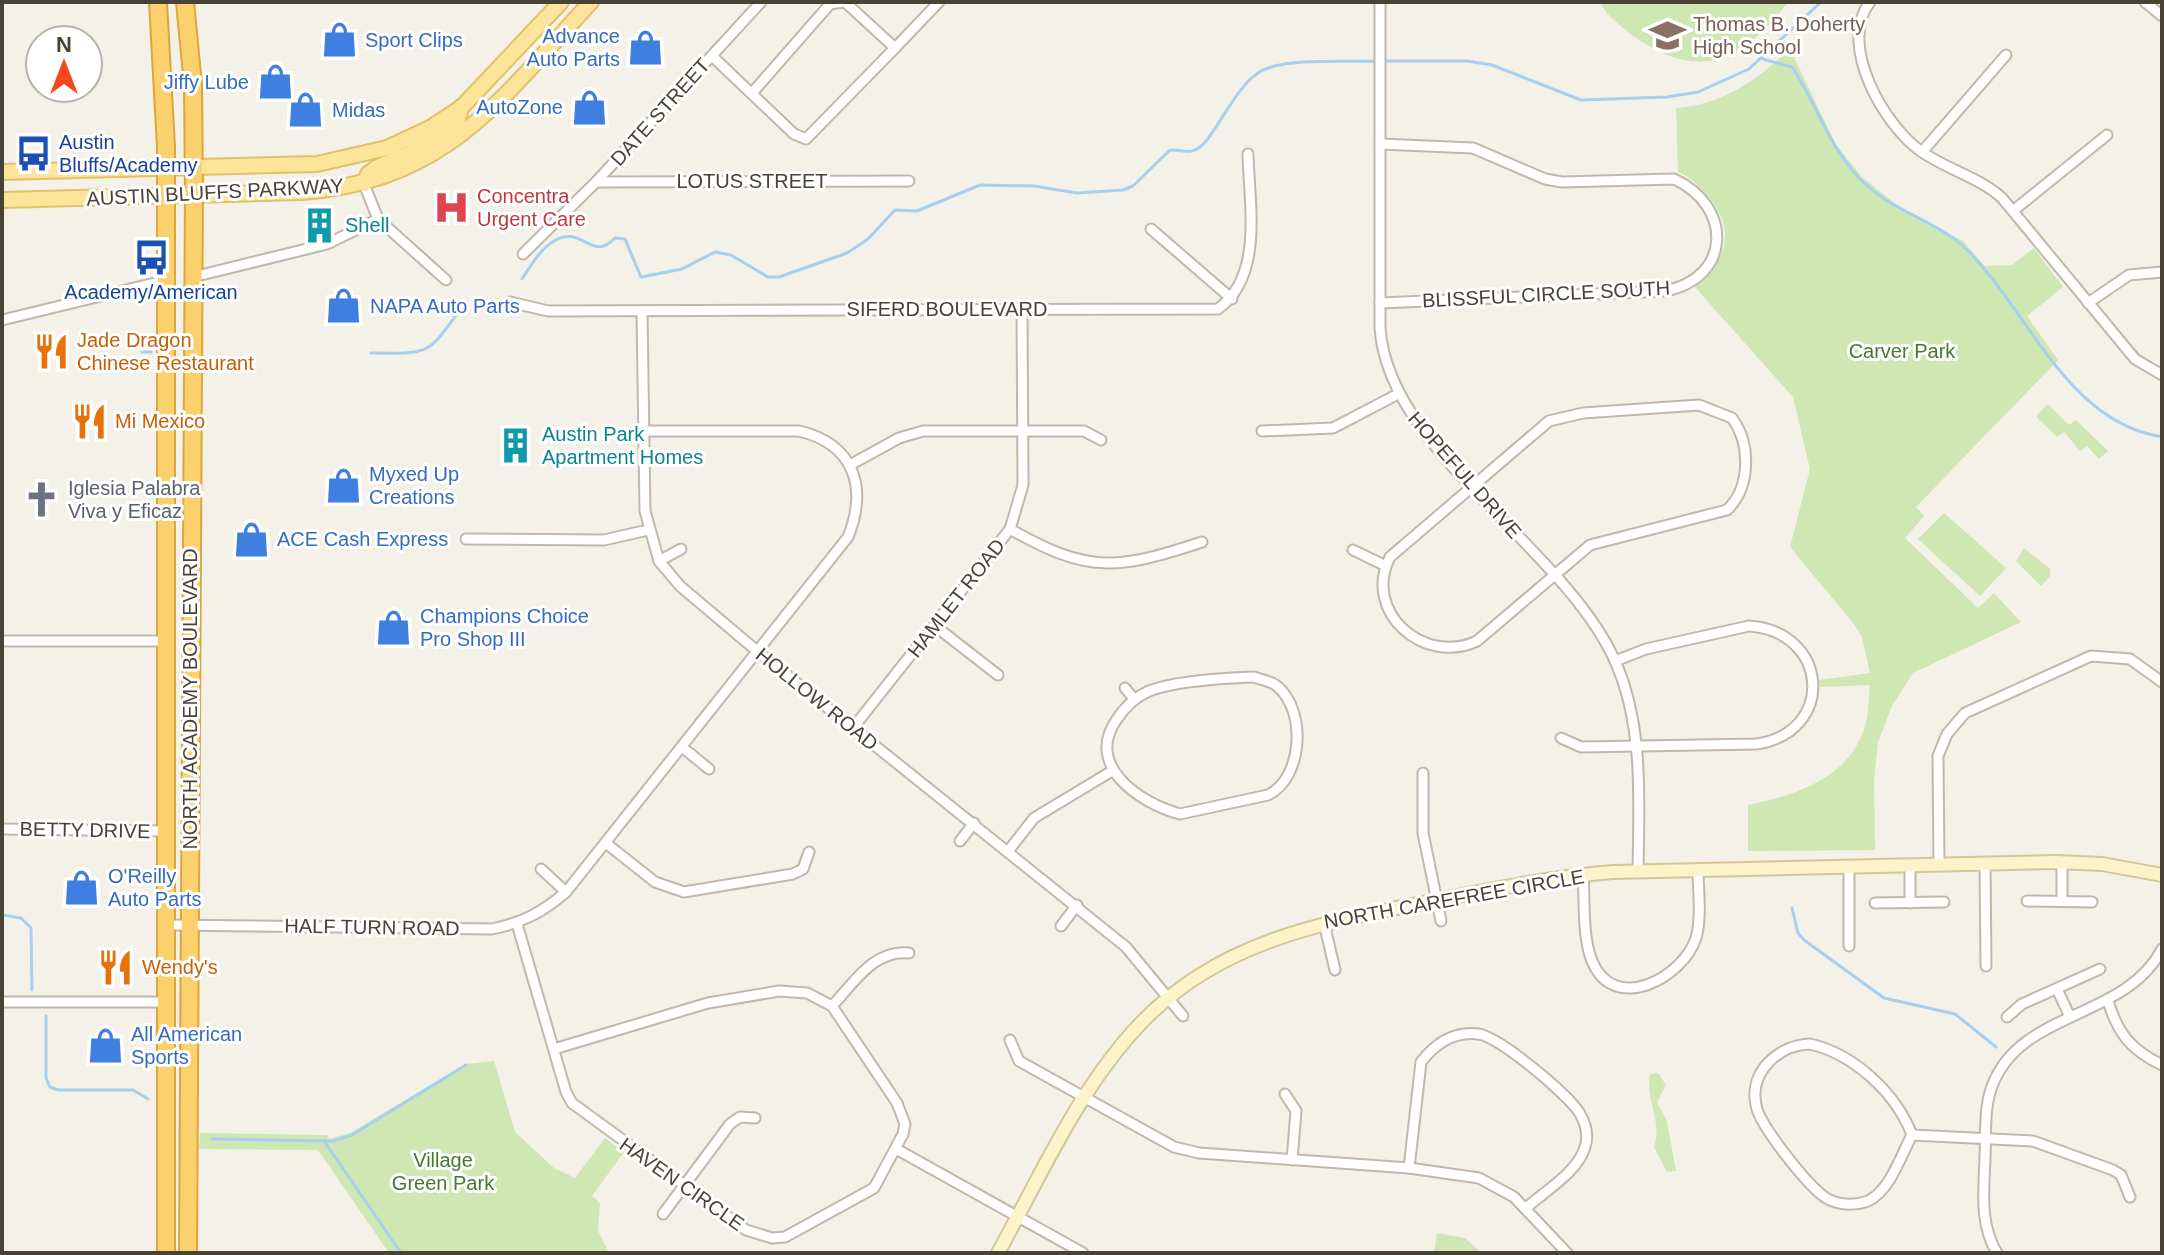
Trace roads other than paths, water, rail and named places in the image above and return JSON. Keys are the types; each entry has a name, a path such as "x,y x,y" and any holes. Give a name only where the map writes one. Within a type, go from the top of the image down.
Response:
{"highway":[{"name":"NORTH ACADEMY BOULEVARD","path":"158,2 166,88 167,196 169,831 166,1253"},
{"name":"NORTH ACADEMY BOULEVARD","path":"185,2 193,85 194,194 188,1253"}],"main road":[{"name":"AUSTIN BLUFFS PARKWAY","path":"2,172 339,162 410,139 462,107 561,2 566,14 563,32"},
{"name":"AUSTIN BLUFFS PARKWAY","path":"2,200 302,192 364,184 415,165 466,133 591,2"},
{"path":"364,184 368,174 376,168 412,152 457,124 462,107"},
{"name":"NORTH CAREFREE CIRCLE","path":"998,1253 1085,1099 1122,1045 1169,998 1244,949 1324,923 1583,874 2062,862 2117,865 2162,875"}],"street":[{"name":"DATE STREET","path":"523,254 596,182 761,2"},
{"path":"752,93 830,4 844,2 895,48"},
{"path":"712,56 794,134 806,139 816,133 935,2"},
{"name":"HOPEFUL DRIVE","path":"1380,2 1381,343 1398,394 1411,415 1597,627 1615,661 1627,693 1636,745 1638,871"},
{"path":"1870,2 1859,20 1858,47 1892,123 1922,152 1983,183 2014,210 2135,359 2162,375"},
{"path":"2145,2 2162,16"},
{"path":"1922,152 2006,55"},
{"path":"2014,210 2107,135"},
{"name":"BLISSFUL CIRCLE SOUTH","path":"1380,144 1473,148 1545,179 1562,182 1667,178 1685,184 1698,195 1716,223 1719,241 1711,261 1694,278 1672,289 1380,303"},
{"path":"1151,229 1232,299 1243,284 1249,256 1248,154"},
{"name":"LOTUS STREET","path":"596,182 909,181"},
{"path":"364,184 378,219 446,280"},
{"path":"193,277 327,244 378,219"},
{"path":"2088,303 2119,279 2162,272"},
{"path":"2,320 167,280"},
{"name":"SIFERD BOULEVARD","path":"510,302 548,311 1218,309 1232,299"},
{"name":"HAMLET ROAD","path":"853,728 1010,529 1023,485 1022,309"},
{"name":"HOLLOW ROAD","path":"642,311 648,530 659,561 680,586 757,651 1009,850 1126,947 1183,1016"},
{"path":"1262,431 1333,428 1398,394"},
{"path":"1712,407 1732,418 1739,427 1745,459 1741,490 1727,510 1590,545 1477,641 1467,646 1429,646 1398,623 1383,600 1386,566 1390,557 1473,486 1542,425 1565,415 1583,413 1712,407"},
{"path":"644,431 799,431 820,436 835,446 850,465 899,438 923,431 1084,431 1101,440"},
{"name":"HALF TURN ROAD","path":"167,925 492,929 517,924 545,910 566,892 607,844 848,537 858,503 850,465"},
{"path":"1010,529 1052,553 1100,564 1146,560 1202,542"},
{"path":"466,539 604,540 648,530"},
{"path":"659,561 681,549"},
{"path":"1353,550 1386,566"},
{"path":"935,626 998,675"},
{"path":"1561,738 1581,747 1771,742 1795,729 1812,698 1812,679 1799,647 1779,632 1764,627 1749,626 1646,649 1615,661"},
{"path":"2,641 169,641"},
{"path":"1939,864 1938,756 1947,734 1965,713 2091,656 2118,655 2130,659 2162,682"},
{"path":"1277,686 1284,674"},
{"path":"1254,677 1277,686 1289,700 1293,713 1297,758 1290,778 1281,789 1238,803 1180,814 1120,782 1112,771 1106,744 1111,727 1134,699 1161,688 1241,678 1254,677"},
{"path":"1125,688 1134,699"},
{"path":"682,747 709,769"},
{"path":"1009,850 1041,812 1112,771"},
{"path":"1423,773 1423,833 1441,921"},
{"path":"960,841 974,823"},
{"name":"BETTY DRIVE","path":"2,829 169,831"},
{"path":"607,844 655,882 684,892 793,874 803,869 809,852"},
{"path":"2062,862 2062,901"},
{"path":"1985,863 1986,966"},
{"path":"1910,865 1910,903"},
{"path":"1849,866 1849,946"},
{"path":"541,869 566,892"},
{"path":"1583,874 1592,961 1604,978 1634,989 1654,984 1692,945 1697,931 1698,869"},
{"path":"2027,901 2092,902"},
{"path":"1875,903 1944,902"},
{"path":"1061,926 1077,905"},
{"path":"1324,923 1335,970"},
{"name":"HAVEN CIRCLE","path":"517,924 572,1103 746,1230 759,1236 785,1237 874,1188 898,1150 905,1124 897,1103 832,1006"},
{"path":"1997,1253 1985,1221 1986,1138 1992,1088 2013,1053 2034,1035 2108,1001 2136,984 2162,949"},
{"path":"554,1049 708,1003 779,991 807,993 832,1006 882,955 909,953"},
{"path":"2007,1017 2022,1004 2100,969"},
{"path":"2057,989 2070,1017"},
{"path":"2108,1001 2124,1039 2142,1056 2162,1065"},
{"path":"2,1002 167,1002"},
{"path":"1409,1168 1421,1062 1434,1046 1446,1039 1467,1034 1488,1037 1574,1106 1586,1130 1585,1149 1575,1166 1526,1208"},
{"path":"1010,1040 1019,1061 1174,1147 1199,1153 1409,1168 1479,1178 1501,1188 1526,1208 1567,1253"},
{"path":"1810,1044 1833,1051 1895,1101 1912,1135 1878,1194 1858,1203 1835,1202 1818,1191 1764,1124 1756,1105 1758,1084 1767,1063 1781,1050 1810,1044"},
{"path":"1285,1094 1296,1111 1292,1160"},
{"path":"663,1214 730,1124 740,1117 755,1118"},
{"path":"1912,1135 2033,1141 2121,1175 2130,1197"},
{"path":"898,1150 1083,1253"}],"waterway":[{"path":"1384,61 1467,61 1492,65 1581,100 1667,97 1698,92 1749,69 1821,2"},
{"path":"1763,59 1792,67 1838,151 1858,177 1884,199 1939,229 1964,247 1987,272 2051,359 2099,410 2128,427 2162,437"},
{"path":"522,279 547,246 570,237 599,247 615,238 625,239 641,277 682,269 715,252 731,255 768,277 779,277 847,253 868,239 895,210 917,211 980,185 1034,186 1077,193 1123,190 1133,186 1170,150 1192,151 1202,145 1242,88 1263,70 1303,62 1376,61"},
{"path":"371,353 408,353 429,347 466,302"},
{"path":"142,352 151,352"},
{"path":"1792,908 1798,933 1804,940 1884,998 1955,1014 1996,1047"},
{"path":"2,915 21,918 31,928 32,990"},
{"path":"46,1016 46,1078 50,1087 58,1090 133,1090 148,1099"},
{"path":"212,1139 334,1141 352,1135 466,1065"},
{"path":"324,1141 401,1253"}],"place":[{"name":"Thomas B. Doherty High School","path":"1667,35"},
{"name":"Sport Clips","path":"339,40"},
{"name":"Advance Auto Parts","path":"646,48"},
{"name":"Jiffy Lube","path":"275,82"},
{"name":"AutoZone","path":"589,107"},
{"name":"Midas","path":"306,110"},
{"name":"Austin Bluffs/Academy","path":"33,154"},
{"name":"Concentra Urgent Care","path":"451,208"},
{"name":"Shell","path":"319,225"},
{"name":"Academy/American","path":"151,257"},
{"name":"NAPA Auto Parts","path":"344,306"},
{"name":"Jade Dragon Chinese Restaurant","path":"51,352"},
{"name":"Mi Mexico","path":"89,421"},
{"name":"Austin Park Apartment Homes","path":"516,446"},
{"name":"Myxed Up Creations","path":"343,485"},
{"name":"Iglesia Palabra Viva y Eficaz","path":"42,500"},
{"name":"ACE Cash Express","path":"251,539"},
{"name":"Champions Choice Pro Shop III","path":"394,628"},
{"name":"O'Reilly Auto Parts","path":"82,887"},
{"name":"Wendy's","path":"116,967"},
{"name":"All American Sports","path":"105,1046"}],"park label":[{"name":"Carver Park","path":"1902,351"},
{"name":"Village Green Park","path":"443,1172"}]}
